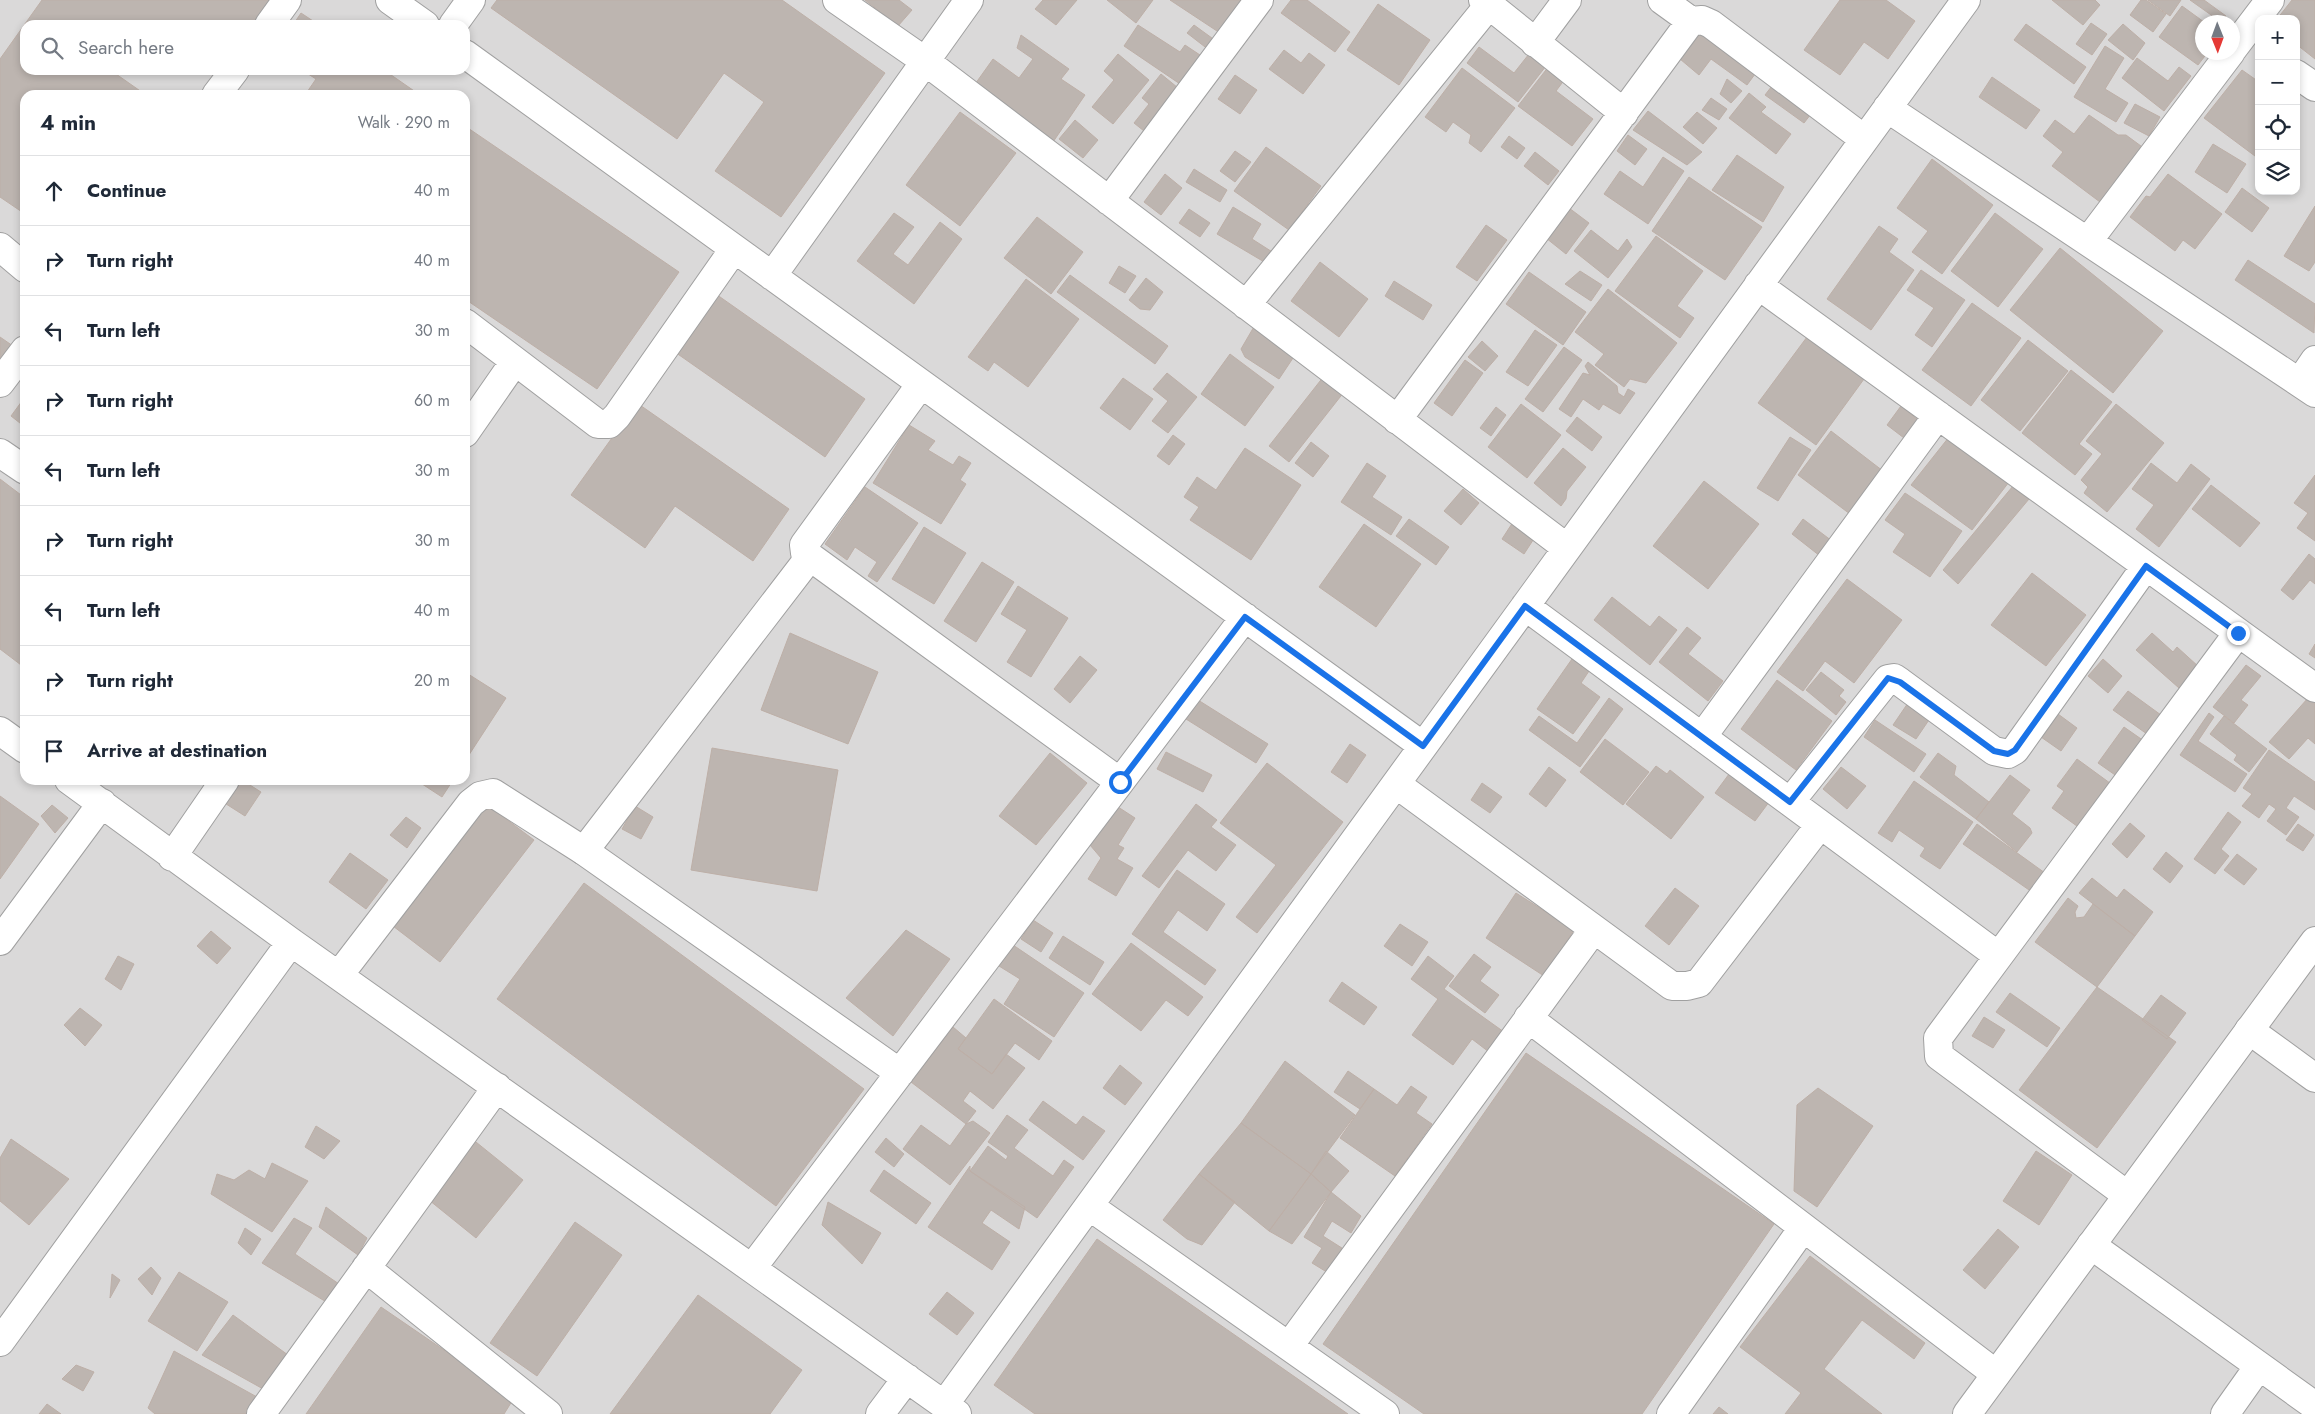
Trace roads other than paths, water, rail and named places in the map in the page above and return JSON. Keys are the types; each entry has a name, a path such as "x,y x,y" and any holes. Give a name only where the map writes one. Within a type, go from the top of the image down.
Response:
{"street":[{"path":"272,20 287,0"},
{"path":"390,0 417,20"},
{"path":"457,20 471,0"},
{"path":"837,0 924,61 1566,548"},
{"path":"772,276 969,0"},
{"path":"1109,201 1259,0"},
{"path":"1535,43 1567,0"},
{"path":"1662,0 1691,21 1702,20 1711,24 1864,139"},
{"path":"76,785 172,857 951,1410 1089,1206 1966,0"},
{"path":"2088,241 2241,46 2270,0"},
{"path":"1246,305 1486,2 1624,113"},
{"path":"1397,420 1691,21"},
{"path":"470,58 1423,746"},
{"path":"220,90 231,75"},
{"path":"2300,77 2315,87"},
{"path":"1887,108 2307,387 2315,360"},
{"path":"0,247 20,264"},
{"path":"470,327 598,424 609,424 617,416 734,249"},
{"path":"1758,285 2315,688"},
{"path":"0,383 20,357"},
{"path":"470,426 515,361"},
{"path":"922,384 804,545 805,553 809,558 1120,782"},
{"path":"1702,737 1938,415"},
{"path":"0,453 20,467"},
{"path":"584,851 809,558"},
{"path":"1790,802 1888,678 1900,682 1994,751 2008,754 2015,750 2146,566"},
{"path":"1525,606 1997,955"},
{"path":"752,1268 1245,617"},
{"path":"2128,1195 1939,1056 1938,1038 1997,955 2238,633"},
{"path":"0,731 20,745"},
{"path":"1396,784 1672,986 1687,986 1699,983 1820,825"},
{"path":"172,857 222,785"},
{"path":"339,975 471,803 480,796 493,793 584,851 900,1073"},
{"path":"0,941 102,803"},
{"path":"1289,1346 1594,928"},
{"path":"1967,1414 2315,941"},
{"path":"0,1342 291,942"},
{"path":"1528,1018 1996,1374"},
{"path":"2250,1030 2315,1078"},
{"path":"261,1414 497,1087"},
{"path":"1089,1206 1385,1414"},
{"path":"1671,1414 1803,1228"},
{"path":"2091,1245 2315,1406"},
{"path":"366,1268 548,1414"},
{"path":"2225,1414 2259,1366"},
{"path":"880,1414 906,1378"}]}
